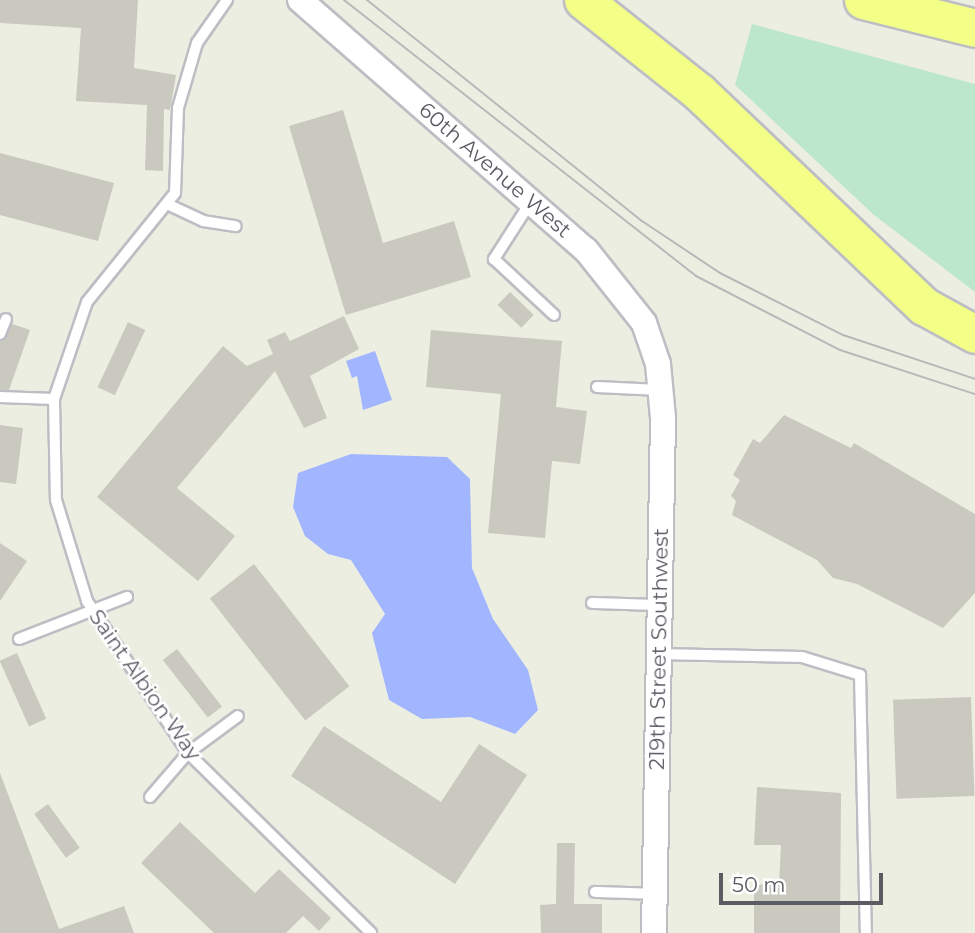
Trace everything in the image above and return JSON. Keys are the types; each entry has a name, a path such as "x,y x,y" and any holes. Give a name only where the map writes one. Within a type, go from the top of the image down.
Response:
{"highway":[{"path":"583,0 699,92 924,306 975,334"},
{"path":"863,0 975,28"}],"street":[{"name":"60th Avenue West","path":"300,0 531,202 622,289 658,364"},
{"name":"219th Street Southwest","path":"654,933 660,605 661,390 658,364"}],"lane":[{"path":"183,212 176,193 178,108 197,43 228,0"},
{"name":"Saint Albion Way","path":"176,193 87,302 54,399 56,500 92,609 188,753 371,933"},
{"path":"531,202 494,259 554,315"},
{"path":"167,204 183,212 236,226"},
{"path":"0,334 6,318"},
{"path":"597,387 661,390"},
{"path":"0,397 54,399"},
{"path":"19,639 127,597"},
{"path":"592,603 660,605"},
{"path":"659,654 802,657 860,675 866,933"},
{"path":"150,797 188,753 238,716"},
{"path":"595,892 655,894"}],"green space":[{"path":"752,24 975,84 975,292 874,215 735,85"}],"water":[{"path":"375,351 392,400 363,410 357,376 352,378 346,361"},
{"path":"351,454 447,457 470,479 472,568 493,619 528,670 538,710 515,734 470,717 422,719 389,700 372,633 385,614 351,560 328,554 305,536 293,507 298,473"}],"building":[{"path":"0,0 138,0 134,68 176,75 170,110 164,109 163,171 145,170 147,105 76,101 81,28 0,23"},
{"path":"343,110 383,243 454,221 471,277 346,315 289,126"},
{"path":"0,153 114,183 98,241 0,215"},
{"path":"510,292 534,315 521,328 497,305"},
{"path":"344,316 359,349 310,376 327,418 304,428 275,371 177,488 235,536 198,581 97,497 223,346 247,366 273,354 267,340 285,332 290,341"},
{"path":"128,322 145,330 115,395 98,387"},
{"path":"12,324 30,330 9,390 0,390 0,341"},
{"path":"431,330 562,341 556,407 587,411 580,464 552,461 545,538 488,533 501,394 426,387"},
{"path":"784,415 851,448 854,443 975,514 975,593 943,628 857,584 833,578 817,560 732,515 736,501 731,496 740,480 733,475 753,439 760,443"},
{"path":"0,425 23,428 16,484 0,482"},
{"path":"0,543 27,561 0,601"},
{"path":"254,564 349,686 305,721 210,598"},
{"path":"177,649 222,707 208,718 163,660"},
{"path":"17,653 46,719 29,727 0,662"},
{"path":"971,697 974,796 897,799 893,700"},
{"path":"324,726 441,802 479,744 527,775 455,884 291,776"},
{"path":"0,773 59,929 124,906 134,933 0,933"},
{"path":"757,787 841,793 840,933 754,933 754,885 779,884 781,845 754,845"},
{"path":"48,804 80,848 66,858 34,814"},
{"path":"180,822 255,893 279,869 331,918 319,931 303,916 286,933 214,933 141,863"},
{"path":"557,843 575,843 574,904 602,904 602,933 541,933 540,905 556,904"}],"tram line":[{"path":"344,0 696,276 840,350 975,394"},
{"path":"367,0 642,221 720,273 843,335 975,379"}]}
